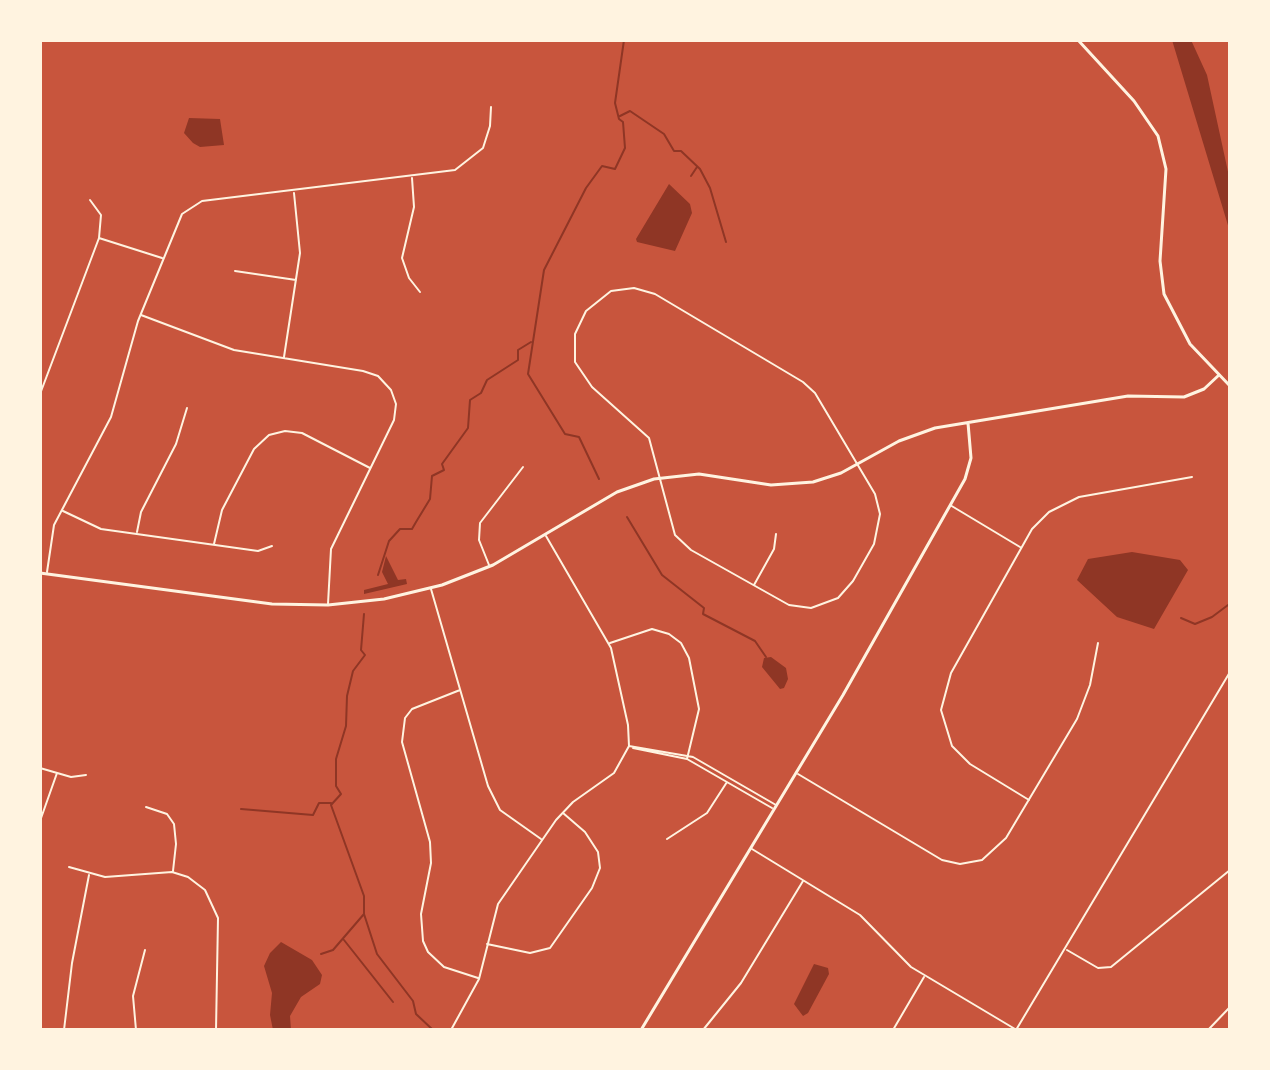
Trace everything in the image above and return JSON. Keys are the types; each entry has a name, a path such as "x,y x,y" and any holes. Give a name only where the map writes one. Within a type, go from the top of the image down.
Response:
{"street":[{"path":"1078,40 1134,101 1158,136 1166,169 1160,261 1164,294 1190,344 1230,386"},
{"path":"47,574 53,531 111,417 141,315 179,218 196,203 455,170 472,160 487,141 491,107"},
{"path":"411,176 414,207 402,258 406,273 420,292"},
{"path":"284,358 300,245 294,190"},
{"path":"40,394 99,238 101,215 90,200"},
{"path":"99,238 163,259"},
{"path":"235,271 296,280"},
{"path":"634,288 650,292 803,382 815,393 858,466 877,501 880,522 874,544 848,588 832,602 811,608 789,605 680,541 669,522 649,438 592,387 575,362 574,342 580,320 597,300 615,290 634,288"},
{"path":"141,315 222,347 363,371 387,384 394,395 396,413 334,540 328,569 328,605"},
{"path":"40,573 262,603 328,605 384,599 431,588 490,566 617,492 660,477 699,474 771,485 824,479 858,466 913,435 967,422 1128,396 1184,397 1204,389 1219,375"},
{"path":"136,533 141,512 176,444 187,408"},
{"path":"641,1030 797,773 949,505 971,463 967,422"},
{"path":"214,544 222,510 254,449 269,435 285,431 302,433 370,468"},
{"path":"490,566 479,540 480,523 523,467"},
{"path":"1029,800 959,755 945,731 941,710 947,682 1021,547 1043,517 1070,500 1192,477"},
{"path":"949,505 1021,547"},
{"path":"62,511 95,527 258,551 272,546"},
{"path":"753,586 774,549 776,534"},
{"path":"451,1030 479,979 498,904 562,812 614,773 630,746 609,643 546,536"},
{"path":"431,588 495,803 510,819 542,841"},
{"path":"609,643 652,629 669,634 681,643 689,658 699,709 688,758"},
{"path":"797,773 937,857 960,864 982,860 994,853 1081,711 1098,643"},
{"path":"752,849 860,915 898,957 925,976 1016,1030 1230,672"},
{"path":"460,690 412,709 405,718 402,742 428,832 432,857 421,914 423,941 428,952 444,967 479,979"},
{"path":"630,746 688,758 776,808"},
{"path":"40,768 71,777 86,775"},
{"path":"40,821 57,773"},
{"path":"667,839 707,813 728,780"},
{"path":"146,807 167,814 174,824 176,838 172,872"},
{"path":"486,944 530,953 550,948 592,888 600,868 596,846 562,812"},
{"path":"69,867 89,875 172,872 197,882 216,909 216,1030"},
{"path":"1065,948 1098,968 1107,969 1230,870"},
{"path":"64,1030 79,919 89,875"},
{"path":"703,1030 741,983 804,880"},
{"path":"136,1030 133,996 145,950"},
{"path":"893,1030 925,976"},
{"path":"1208,1030 1230,1007"}],"shaded area":[{"path":"1172,40 1191,40 1207,75 1230,181 1230,232"},
{"path":"189,118 220,119 224,145 200,147 193,143 184,133"},
{"path":"669,184 690,204 692,213 675,251 637,242 636,239"},
{"path":"1132,552 1180,560 1188,570 1154,629 1117,617 1077,580 1088,559"},
{"path":"386,556 398,580 406,579 407,584 364,594 364,590 388,584 382,572"},
{"path":"771,657 786,668 788,679 784,688 780,689 762,667 764,658"},
{"path":"281,942 312,960 322,975 320,984 301,997 290,1016 291,1030 273,1030 270,1015 272,993 264,966 270,953"},
{"path":"814,964 828,968 829,974 808,1013 803,1016 794,1004"}],"waterway":[{"path":"599,479 579,437 565,434 528,374 544,270 586,188 602,166 615,169 625,148 623,122 619,119 615,103 624,40"},
{"path":"620,116 630,111 664,134 674,151 681,151 700,169 710,188 726,242"},
{"path":"691,176 697,167"},
{"path":"378,575 389,541 400,529 412,529 430,499 432,476 444,470 442,464 468,428 470,400 481,393 487,380 518,360 518,350 531,342"},
{"path":"627,517 662,575 704,608 703,614 755,641 766,657"},
{"path":"1181,618 1195,624 1212,617 1228,605 1230,607"},
{"path":"321,954 333,950 364,914 364,896 331,805 341,794 336,786 336,759 346,726 347,696 353,671 365,655 361,650 364,614"},
{"path":"241,809 313,815 319,803 331,803"},
{"path":"364,914 377,954 413,1001 416,1014 433,1030"},
{"path":"344,940 393,1002"}]}
